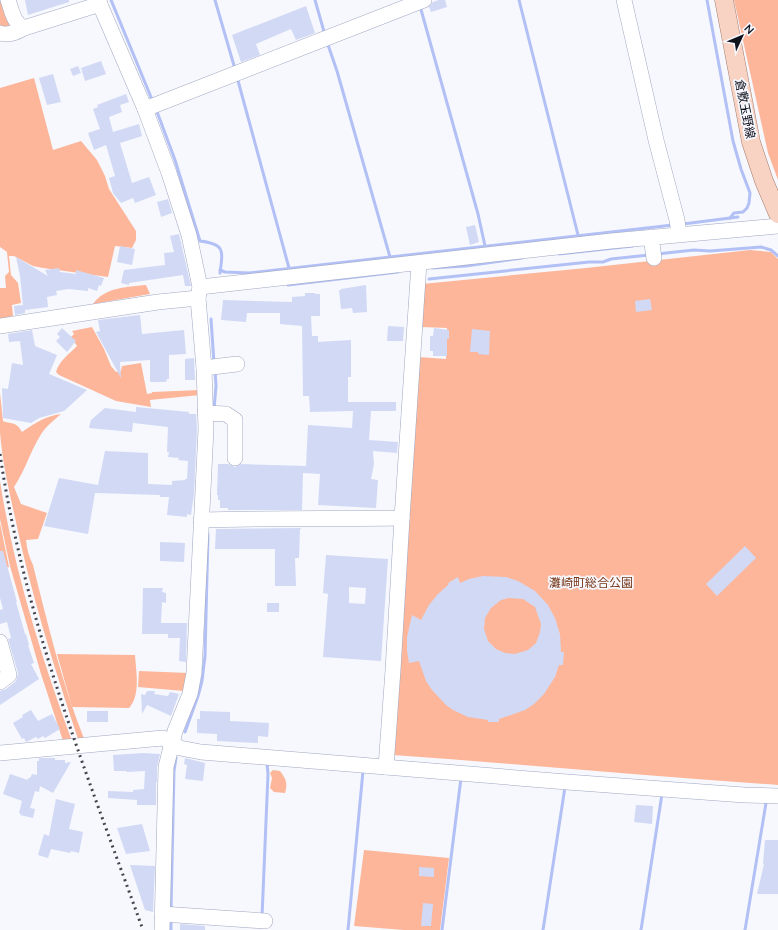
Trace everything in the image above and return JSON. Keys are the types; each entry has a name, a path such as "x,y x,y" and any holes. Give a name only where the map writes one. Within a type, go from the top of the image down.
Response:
{"main road":[{"name":"倉敷玉野線","path":"724,0 752,142 761,175 778,214"}],"street":[{"path":"8,0 15,21 24,28"},
{"path":"624,0 678,228"},
{"path":"152,107 421,1"},
{"path":"0,33 4,35 14,33 24,28 99,2 152,107 169,173 189,235 211,367 211,413 206,520 194,674 190,694 172,743 166,768 168,914 162,930"},
{"path":"0,326 158,302 199,292 419,263 653,249 678,228 714,233 778,226"},
{"path":"386,767 419,263"},
{"path":"211,367 237,364"},
{"path":"211,413 226,414 236,420 235,458"},
{"path":"206,520 283,518 306,520 402,518"},
{"path":"0,642 9,675 0,682"},
{"path":"0,753 164,738 180,748 201,752 706,792 778,796"},
{"path":"168,914 263,920"}],"green space":[{"path":"0,0 3,0 14,26 0,28"},
{"path":"734,0 778,0 778,180 768,153"},
{"path":"34,78 53,150 81,141 97,160 105,176 109,189 136,231 136,240 132,248 115,246 108,277 33,266 14,256 9,256 11,275 18,283 21,303 12,305 13,316 0,319 0,288 6,288 5,276 9,272 7,252 0,247 0,88"},
{"name":"灘崎町総合公園","path":"750,250 771,252 778,259 778,785 393,755 419,357 446,359 447,328 421,327 422,284"},
{"path":"146,285 150,294 93,304 98,298 110,291 124,287"},
{"path":"92,327 111,366 116,372 121,371 122,366 141,363 147,394 152,392 200,390 200,395 150,400 151,407 116,401 59,375 56,372 59,364 77,346 71,337 74,334 72,331"},
{"path":"0,393 3,421 16,425 22,432 45,418 61,414 49,424 42,433 14,487 21,504 47,513 38,539 26,540 27,547 62,676 85,741 79,742 27,571 4,462 0,432"},
{"path":"0,481 13,548 30,614 50,680 73,744 64,744 41,674 10,566 0,519"},
{"path":"0,523 9,567 0,569"},
{"path":"57,654 135,655 137,683 133,703 129,708 72,707"},
{"path":"139,671 189,673 184,691 138,687"},
{"path":"273,770 280,771 285,779 285,793 274,792 270,788 272,778 270,773"},
{"path":"364,850 449,858 440,930 404,930 354,926"}],"building":[{"path":"25,0 69,0 69,2 28,15"},
{"path":"445,0 447,7 431,12 429,7 433,2"},
{"path":"306,6 315,33 296,40 291,29 256,44 260,55 241,62 232,35"},
{"path":"101,61 106,74 85,81 81,68"},
{"path":"78,66 81,73 73,76 70,69"},
{"path":"53,74 61,102 47,105 39,78"},
{"path":"126,94 129,102 120,105 122,112 109,117 113,132 139,124 142,136 120,143 132,183 149,177 156,195 135,203 133,198 121,203 113,193 109,178 115,176 106,145 94,150 88,133 100,129 93,109 98,107 97,105"},
{"path":"168,199 172,213 161,217 157,202"},
{"path":"475,225 479,242 470,245 466,227"},
{"path":"179,234 191,286 185,286 183,275 129,283 129,285 121,283 124,270 165,265 164,253 174,252 170,236"},
{"path":"120,246 135,249 132,265 117,262"},
{"path":"16,257 48,276 45,270 59,268 60,272 76,274 76,270 104,278 97,291 88,288 88,291 68,289 56,291 57,295 47,297 48,307 25,310 25,313 15,315 14,306 23,305 20,276"},
{"path":"366,285 367,312 353,313 352,308 341,309 339,290"},
{"path":"305,293 320,294 320,316 311,316 312,336 318,336 318,342 351,340 351,377 348,377 348,402 396,402 396,411 371,411 369,440 398,442 397,453 373,451 374,464 371,479 378,480 376,508 318,505 320,474 303,473 302,510 228,510 228,508 220,508 220,500 218,500 217,495 218,464 228,464 235,467 241,464 306,466 308,425 352,428 353,411 310,412 309,396 303,396 302,326 280,324 280,313 247,313 246,322 221,320 223,300 292,302 292,297 305,296"},
{"path":"650,299 652,310 636,312 635,301"},
{"path":"140,315 142,334 184,330 186,354 169,355 169,379 167,379 166,382 150,382 150,360 120,362 121,378 96,332 100,331 98,320"},
{"path":"388,326 404,327 403,341 387,341"},
{"path":"62,328 76,341 67,352 56,341 60,337 57,334"},
{"path":"434,328 449,330 449,339 447,339 447,356 433,356 433,351 430,351 430,336 433,336"},
{"path":"472,329 490,331 489,355 478,354 478,352 470,352"},
{"path":"32,330 35,346 57,355 49,374 87,390 64,411 39,418 31,423 3,418 2,388 8,389 12,363 23,365 20,341 9,342 8,334"},
{"path":"194,358 195,380 185,380 185,359"},
{"path":"136,407 196,414 197,429 194,494 191,515 187,514 187,517 167,515 169,497 160,497 160,495 95,493 88,534 44,526 59,478 98,485 105,451 148,453 148,484 172,485 172,481 187,479 188,461 168,457 168,427 133,423 132,432 89,428 91,420 105,408 136,412"},
{"path":"302,528 300,529 299,558 295,558 296,586 275,586 275,549 215,549 216,529"},
{"path":"160,542 185,543 184,562 160,561"},
{"path":"745,546 756,558 717,596 706,584"},
{"path":"0,551 3,551 34,663 31,664 39,679 0,705 0,691 6,689 15,682 18,673 8,639 11,638 7,622 0,624 0,610 3,609 0,598"},
{"path":"326,555 388,559 381,661 323,657 328,594 323,593","holes":["349,587 366,588 365,604 349,603"]},
{"path":"483,576 506,577 518,581 535,591 548,605 555,618 560,634 561,652 564,652 563,665 559,665 555,677 544,694 534,704 525,710 499,719 499,722 488,722 488,720 468,717 453,710 446,705 432,690 426,681 419,661 409,663 407,637 412,615 421,620 429,605 449,584 448,583 458,577 460,583 469,579","holes":["509,598 523,599 535,607 541,624 540,632 536,643 528,650 515,654 505,653 496,649 488,641 484,629 485,618 491,608 501,600"]},
{"path":"143,588 163,588 162,592 166,593 166,603 162,602 161,623 187,623 186,662 179,661 180,638 168,638 168,634 142,634"},
{"path":"267,603 279,603 279,612 267,612"},
{"path":"147,691 155,691 154,694 168,696 170,692 179,694 171,716 147,705 142,714 141,694 145,695"},
{"path":"31,710 38,721 52,714 60,729 45,738 43,736 38,739 36,737 26,742 24,738 22,739 13,723 23,717 22,715"},
{"path":"87,711 108,711 108,722 87,722"},
{"path":"200,711 230,712 230,721 269,723 268,737 258,736 258,743 217,741 217,734 197,733 197,719 200,719"},
{"path":"143,753 160,754 157,767 156,805 137,805 137,800 108,798 108,791 133,792 133,790 144,789 145,771 114,771 113,755"},
{"path":"39,758 55,758 55,760 65,760 65,763 71,762 53,793 40,786 39,792 35,791 30,808 35,809 33,818 20,815 21,814 19,813 22,801 3,794 10,774 28,780 32,774 37,775 37,761 39,761"},
{"path":"185,758 205,763 203,781 185,779 187,765 184,764"},
{"path":"56,799 75,804 69,829 83,832 79,853 71,851 70,853 51,849 48,858 38,855 44,834 49,836"},
{"path":"636,805 653,806 652,824 634,822"},
{"path":"142,824 150,851 126,854 117,828"},
{"path":"765,840 778,840 778,894 757,894 764,864"},
{"path":"130,865 155,866 153,912 145,910"},
{"path":"419,867 434,868 434,877 419,876"},
{"path":"423,903 433,904 431,926 421,926"},
{"path":"180,924 205,926 205,930 180,930"}],"waterway":[{"path":"111,0 153,102"},
{"path":"215,0 235,69"},
{"path":"315,0 325,35"},
{"path":"519,0 578,235"},
{"path":"707,0 733,141 750,193 747,208 743,212 734,213 730,218"},
{"path":"420,6 478,214 485,246"},
{"path":"327,42 337,71 390,257"},
{"path":"237,77 289,268"},
{"path":"156,109 175,160 200,241 218,246 222,254 220,273"},
{"path":"683,224 738,217"},
{"path":"220,270 225,272 249,273 673,225"},
{"path":"559,254 633,246"},
{"path":"657,254 694,250 710,251 761,247 771,250 778,256"},
{"path":"429,279 589,262 603,262 611,259 649,255"},
{"path":"432,268 466,266 522,258"},
{"path":"288,285 398,272"},
{"path":"211,319 214,363"},
{"path":"214,409 216,386 215,370"},
{"path":"185,732 202,681 205,656 208,534"},
{"path":"171,910 174,771 176,758"},
{"path":"262,917 268,774 267,763"},
{"path":"348,930 363,771"},
{"path":"442,930 461,778"},
{"path":"543,930 565,787"},
{"path":"641,930 662,794"},
{"path":"745,930 766,803"},
{"path":"171,920 171,930"}],"railway":[{"path":"0,454 11,515 41,636 79,754 143,930"}]}
